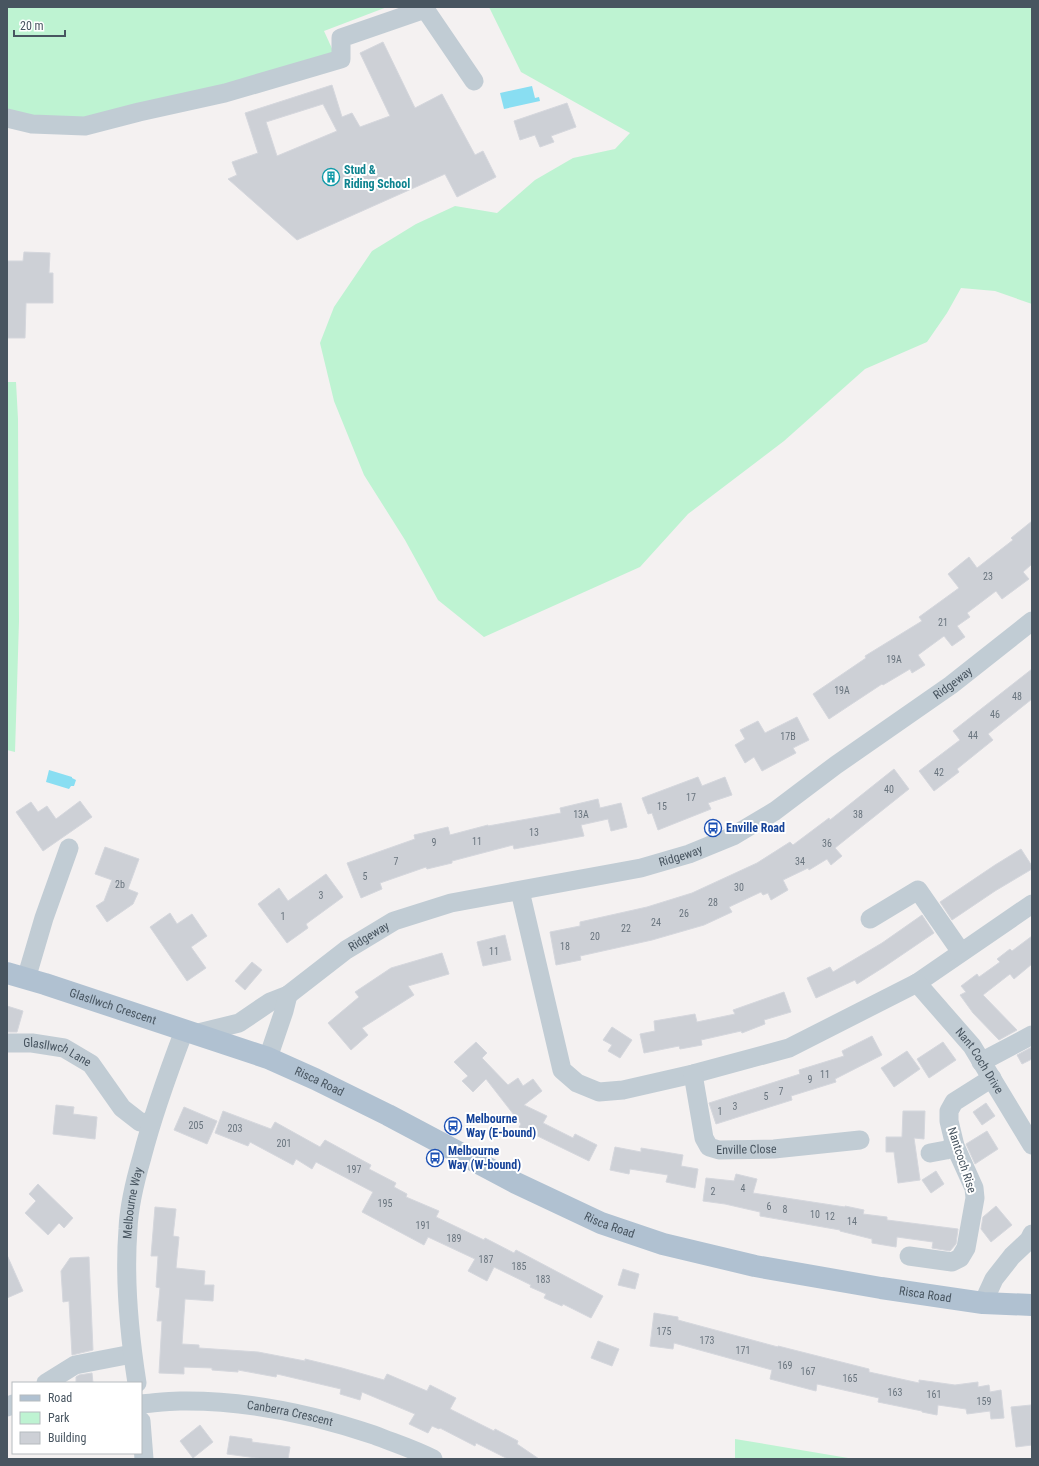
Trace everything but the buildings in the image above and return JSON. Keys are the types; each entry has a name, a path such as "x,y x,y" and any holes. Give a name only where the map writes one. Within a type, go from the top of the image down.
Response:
{"main road":[{"name":"Glasllwch Crescent","path":"16,976 219,1041"},
{"name":"Risca Road","path":"219,1041 268,1058 315,1079 388,1115 530,1190 601,1223 663,1244 755,1266 881,1288 983,1303 1032,1305"}],"street":[{"path":"7,118 32,124 85,126 139,112 225,94 341,59 342,38 425,9 474,81"},
{"name":"Ridgeway","path":"189,1032 239,1024 270,1002 288,995 346,950 394,921 450,904 641,868 689,854 733,836 775,811 836,765 951,685 1032,621"},
{"path":"16,976 44,918 69,848"},
{"path":"870,919 918,890 961,952"},
{"path":"520,891 562,1070 578,1083 599,1092 623,1090 693,1074 789,1048 917,983 1032,904"},
{"name":"Nant Coch Drive","path":"917,983 972,1046 1032,1145"},
{"path":"268,1058 288,995"},
{"name":"Melbourne Way","path":"137,1382 132,1354 126,1265 128,1228 133,1192 151,1122 189,1032"},
{"path":"982,1062 1032,1035"},
{"name":"Glasllwch Lane","path":"7,1043 32,1043 64,1048 91,1064 122,1108 140,1122 151,1122"},
{"name":"Enville Close","path":"693,1074 704,1138 709,1147 719,1150 774,1149 860,1140"},
{"name":"Nantcoch Rise","path":"909,1256 952,1262 960,1258 966,1248 975,1198 974,1188 954,1146 949,1121 949,1111 954,1102 992,1078"},
{"path":"930,1153 946,1150 954,1146"},
{"path":"983,1303 994,1278 1032,1234"},
{"path":"48,1382 75,1365 132,1354"},
{"name":"Canberra Crescent","path":"142,1404 180,1401 232,1404 295,1412 346,1426 416,1450 433,1459"},
{"path":"142,1434 144,1459"}],"green space":[{"path":"7,7 387,7 324,31 334,53 306,67 73,122 7,114"},
{"path":"489,7 1032,7 1032,304 995,291 961,288 947,313 927,342 865,369 784,441 688,514 640,567 484,637 438,600 405,540 364,475 334,401 320,343 334,307 372,251 416,224 455,206 497,213 535,180 573,158 615,149 630,133 521,72"},
{"path":"7,382 16,382 18,419 19,621 15,752 7,750"},
{"path":"735,1439 854,1459 735,1459"}],"water":[{"path":"532,86 535,98 539,97 540,101 504,109 500,93"},
{"path":"49,770 72,777 76,780 74,786 71,786 69,789 46,782"}],"place":[{"name":"Stud & Riding School","path":"331,177"},
{"name":"Enville Road","path":"713,828"},
{"name":"Melbourne Way (E-bound)","path":"453,1126"},
{"name":"Melbourne Way (W-bound)","path":"435,1158"}]}
